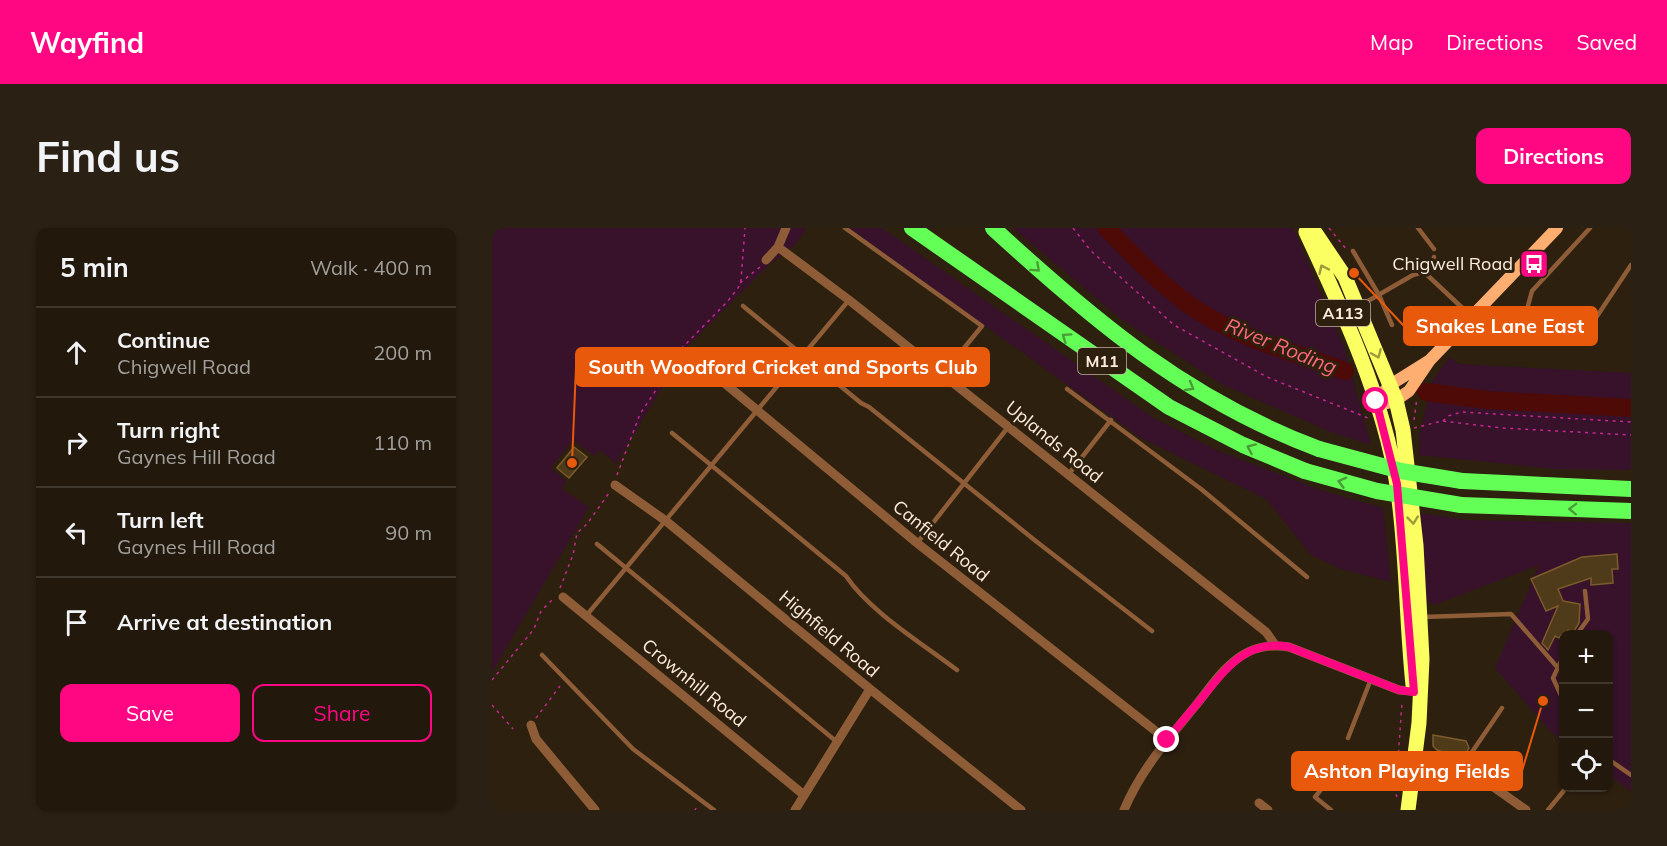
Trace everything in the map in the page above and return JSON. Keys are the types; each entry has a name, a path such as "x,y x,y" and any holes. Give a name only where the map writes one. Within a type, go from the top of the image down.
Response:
{"highway":[{"name":"M11","path":"912,228 1169,407 1243,445 1305,471 1377,491 1461,505 1631,511"},
{"name":"M11","path":"993,228 1043,274 1118,336 1181,381 1239,415 1284,436 1319,449 1401,471 1462,481 1631,489"}],"main road":[{"name":"A113","path":"1304,228 1341,306 1376,401 1397,484 1411,650 1417,692"},
{"name":"A113","path":"1312,228 1345,278 1358,307 1396,400 1405,442 1421,617 1417,739 1408,810"}],"street":[{"path":"766,260 778,247 786,228"},
{"path":"1430,360 1390,385 1376,401 1386,404 1409,391 1430,360 1551,230"},
{"name":"Uplands Road","path":"778,247 1009,426 1266,632 1276,646"},
{"name":"Canfield Road","path":"699,362 917,543 1167,740"},
{"name":"Highfield Road","path":"614,484 666,521 1021,810"},
{"name":"Crownhill Road","path":"560,594 804,795"},
{"path":"1125,809 1147,765 1167,740 1230,664 1257,648 1289,647 1399,690 1417,692"},
{"path":"795,810 870,689"},
{"path":"531,725 536,739 595,810"},
{"path":"1415,755 1464,766 1526,810"},
{"path":"1259,803 1268,810"}],"lane":[{"path":"845,228 982,326 942,375"},
{"path":"1418,228 1434,249"},
{"path":"1527,340 1526,313 1532,291 1590,228"},
{"path":"1353,251 1379,295 1392,325"},
{"path":"1358,307 1413,275 1424,272 1433,262 1434,256"},
{"path":"1424,272 1473,315 1506,339 1580,342 1631,265"},
{"path":"586,616 849,300"},
{"path":"743,306 861,403 869,407 1152,632"},
{"path":"1067,388 1201,489 1307,577"},
{"path":"1068,475 1111,420"},
{"path":"917,543 1009,426"},
{"path":"672,432 846,576 854,587 902,631 957,670"},
{"path":"597,544 837,742"},
{"path":"1580,630 1588,619 1585,591"},
{"path":"1411,650 1417,639 1417,617 1511,614 1558,668 1553,678 1559,692"},
{"path":"542,655 633,749 714,810"},
{"path":"1348,738 1371,679"},
{"path":"1464,766 1502,708"},
{"path":"1613,762 1631,775"},
{"path":"1331,810 1315,797 1341,765"},
{"path":"1548,810 1563,792"}],"path":[{"path":"740,283 745,228"},
{"path":"1073,228 1091,251 1174,325 1268,377 1374,420"},
{"path":"1329,228 1348,251 1353,251"},
{"path":"492,680 534,629 541,611 560,594 573,555 577,533 587,524 614,484 640,414 674,363 680,350 727,302 740,283 754,274 766,260"},
{"path":"1413,428 1417,398"},
{"path":"1442,421 1448,416 1462,412 1631,422"},
{"path":"1418,427 1442,421 1502,428 1631,435"},
{"path":"531,725 565,678"},
{"path":"1397,797 1394,788 1402,704"},
{"path":"492,705 513,729"}],"shaded area":[{"path":"492,228 807,228 795,245 769,265 685,349 616,464 600,450 594,456 573,440 551,468 566,481 562,489 589,507 492,672"},
{"path":"849,228 882,228 1152,417 1216,450 1317,489 1383,508 1391,582 1341,569 1311,555 1266,499 1141,438"},
{"path":"1013,228 1293,228 1344,347 1371,445 1331,432 1223,385 1121,319"},
{"path":"1450,357 1459,364 1631,373 1631,470 1556,469 1419,455 1420,432 1433,380"},
{"path":"1420,513 1467,520 1631,523 1631,792 1613,778 1613,630 1559,630 1559,739 1495,668 1539,565 1434,605 1426,601"}],"building":[{"path":"574,447 587,457 569,478 557,468"},
{"path":"1617,554 1618,569 1612,569 1613,583 1591,585 1591,578 1558,589 1563,601 1580,604 1579,623 1575,630 1559,630 1559,638 1555,636 1548,650 1542,643 1558,606 1546,611 1531,579 1582,557"},
{"path":"1433,735 1466,741 1469,748 1465,755 1459,757 1437,750 1433,746"}],"waterway":[{"name":"River Roding","path":"1106,228 1166,286 1206,316 1264,343 1345,371"},
{"name":"River Roding","path":"1426,392 1487,400 1631,408"}],"place":[{"name":"Chigwell Road","path":"1534,264"},
{"name":"Snakes Lane East","path":"1354,273"},
{"name":"South Woodford Cricket and Sports Club","path":"572,463"},
{"name":"Ashton Playing Fields","path":"1543,701"}],"route":[{"path":"1167,740 1230,664 1257,648 1289,647 1399,690 1414,692 1397,484 1376,401"}]}
